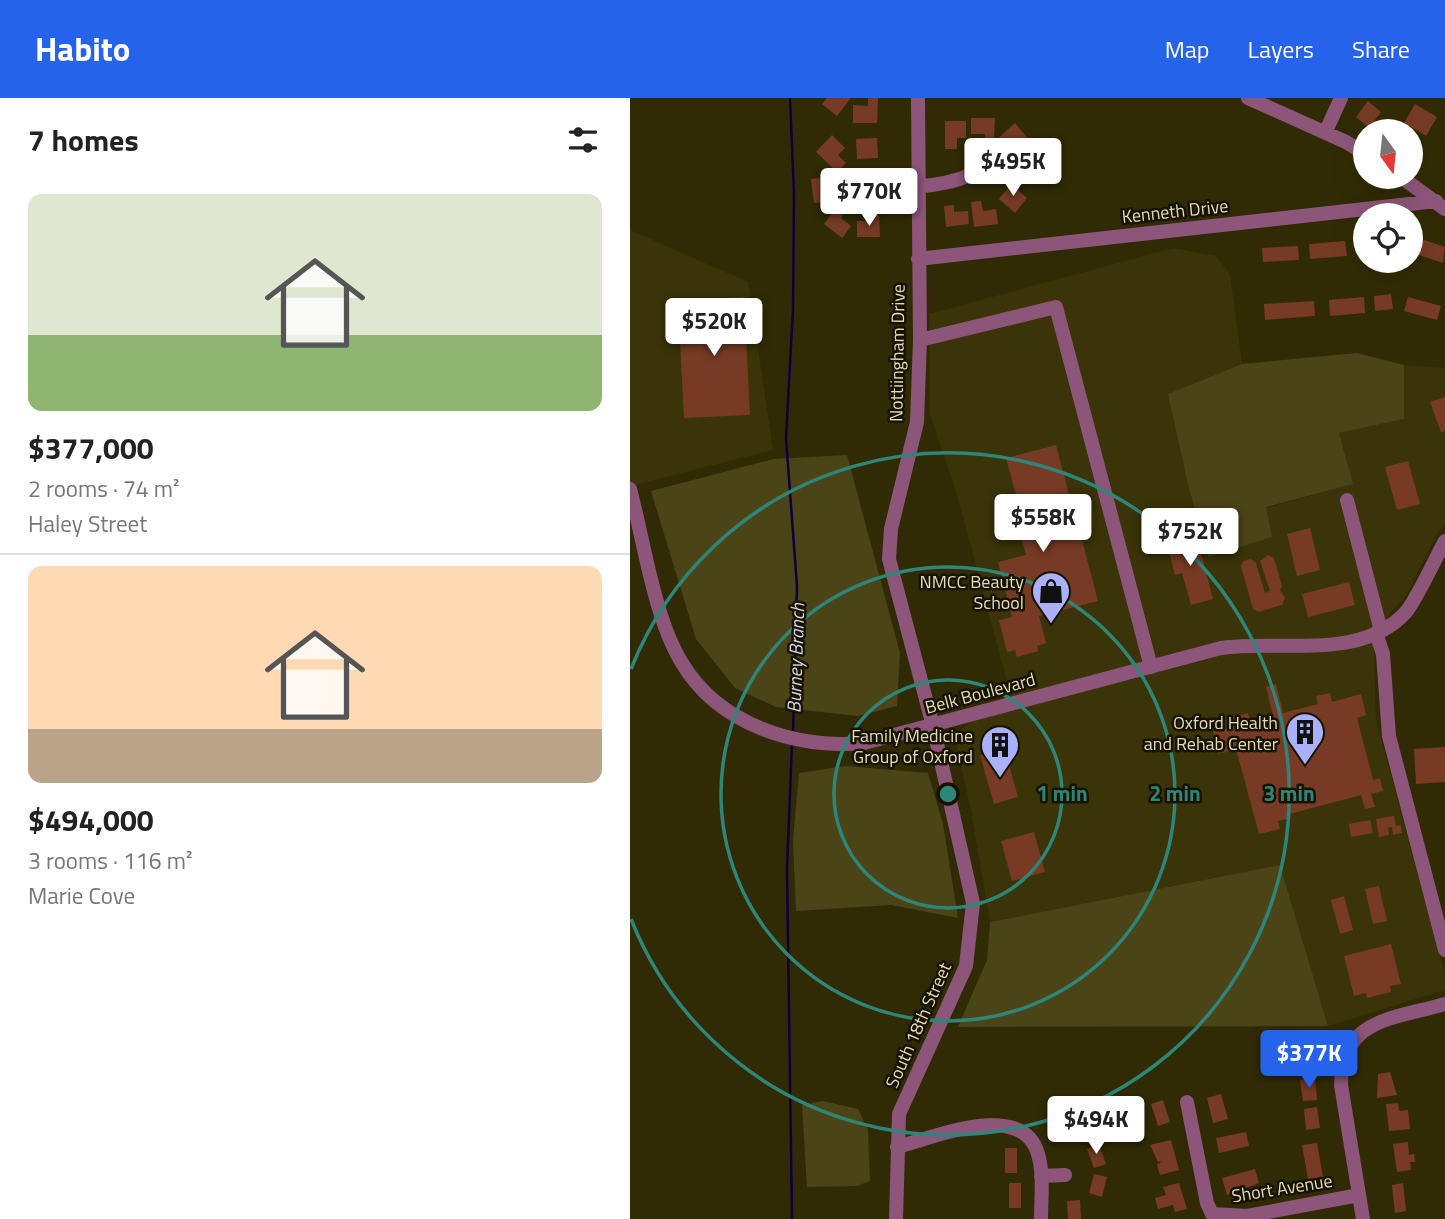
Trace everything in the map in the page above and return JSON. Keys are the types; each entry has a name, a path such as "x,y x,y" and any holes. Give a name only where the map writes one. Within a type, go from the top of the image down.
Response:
{"street":[{"name":"Nottiingham Drive","path":"918,98 917,422 891,529 889,559 933,726"},
{"path":"1248,98 1353,148"},
{"path":"1325,133 1340,98"},
{"path":"861,188 918,186 968,177 982,169"},
{"path":"1418,189 1441,205"},
{"name":"Kenneth Drive","path":"918,260 1441,205"},
{"path":"919,340 1056,307 1151,667"},
{"name":"Belk Boulevard","path":"630,488 663,618 682,665 721,706 771,733 814,744 864,743 1241,645 1325,645 1378,632 1408,610 1445,541"},
{"path":"1347,500 1383,653 1389,736 1445,950"},
{"name":"South 18th Street","path":"896,1219 899,1114 963,974 971,941 971,889 933,726"},
{"path":"1363,1219 1341,1084 1341,1065 1349,1044 1368,1026 1445,1004"},
{"name":"Short Avenue","path":"1187,1102 1207,1203 1212,1214 1247,1216 1359,1195"},
{"path":"897,1147 983,1126 1003,1124 1018,1129 1030,1139 1038,1153 1041,1219"},
{"path":"1041,1176 1065,1175"}],"shaded area":[{"path":"630,230 748,282 773,450 630,486"},
{"path":"1173,248 1216,256 1230,274 1242,364 1168,395 1266,508 1352,484 1339,433 1404,419 1404,365 1445,368 1445,523 1406,596 1390,613 1374,652 1376,720 1445,975 1445,990 1328,1026 1280,865 990,922 971,810 954,735 1010,693 956,491 930,414 929,314"},
{"path":"1357,353 1404,365 1404,419 1339,433 1353,484 1266,507 1272,537 1208,557 1168,394 1242,364"},
{"path":"847,455 900,653 897,706 858,716 776,707 735,688 696,639 651,491 774,459"},
{"path":"845,766 928,773 943,824 958,918 891,905 796,911 793,841 799,773"},
{"path":"1280,865 1328,1026 958,1027 987,960 990,922"},
{"path":"823,1101 858,1109 868,1130 870,1181 857,1186 807,1187 802,1105"}],"building":[{"path":"827,98 850,99 837,116 822,104"},
{"path":"868,98 878,98 877,123 853,123 853,105 868,106"},
{"path":"1368,101 1381,112 1376,119 1356,117"},
{"path":"1415,104 1437,117 1426,136 1423,134 1423,119 1406,119"},
{"path":"971,118 995,118 994,139 985,138 985,134 971,134"},
{"path":"945,121 966,121 966,138 957,138 957,149 945,149"},
{"path":"1015,123 1030,141 1019,150 1011,140 1003,147 996,140"},
{"path":"832,135 845,148 838,155 846,163 837,172 816,152"},
{"path":"877,138 878,158 857,159 856,139"},
{"path":"1036,157 1038,180 1019,182 1013,159"},
{"path":"827,177 828,191 835,190 836,201 814,203 811,179"},
{"path":"1011,184 1027,198 1015,213 999,199"},
{"path":"981,201 983,211 996,209 998,224 974,227 971,202"},
{"path":"838,205 846,211 841,218 851,226 842,238 824,224"},
{"path":"954,205 954,212 968,211 969,224 946,227 944,206"},
{"path":"871,215 879,215 880,237 857,237 857,221 871,221"},
{"path":"1423,239 1445,247 1443,263 1423,256"},
{"path":"1345,241 1347,256 1310,259 1309,244"},
{"path":"1298,246 1299,260 1263,262 1262,248"},
{"path":"1391,294 1393,309 1375,311 1374,296"},
{"path":"744,297 750,415 684,418 678,301"},
{"path":"1364,297 1365,313 1330,316 1329,300"},
{"path":"1408,297 1441,306 1437,320 1404,311"},
{"path":"1314,301 1315,316 1265,320 1264,304"},
{"path":"1445,397 1445,431 1441,432 1430,402"},
{"path":"1056,445 1071,502 1067,503 1071,518 1076,517 1098,601 1039,616 1046,643 1037,646 1038,651 1017,657 1015,650 1007,652 999,620 1012,617 998,562 1026,555 1020,533 1052,525 1047,507 1021,513 1006,458"},
{"path":"1408,461 1420,504 1397,510 1385,467"},
{"path":"1310,528 1320,570 1297,576 1287,534"},
{"path":"1181,532 1185,544 1198,541 1213,599 1191,605 1182,573 1175,575 1165,536"},
{"path":"1268,555 1274,558 1282,586 1280,590 1285,598 1282,605 1258,612 1253,609 1241,566 1243,561 1251,559 1256,563 1265,593 1270,591 1260,561"},
{"path":"1349,582 1355,605 1308,617 1302,594"},
{"name":"Oxford Health and Rehab Center","path":"1276,684 1283,713 1318,704 1316,696 1330,693 1332,702 1361,694 1366,715 1357,718 1373,780 1380,778 1383,791 1371,794 1375,807 1365,809 1361,795 1290,814 1291,818 1278,821 1280,829 1259,834 1236,749 1218,754 1213,732 1233,727 1230,718 1248,713 1250,722 1273,716 1266,687"},
{"name":"Family Medicine Group of Oxford","path":"1013,745 1017,758 1008,761 1018,797 994,804 980,755"},
{"path":"1445,747 1445,782 1416,784 1414,749"},
{"path":"1394,816 1396,826 1401,825 1402,833 1393,835 1392,827 1388,828 1389,835 1379,837 1376,819"},
{"path":"1370,820 1373,833 1351,837 1349,824"},
{"path":"1034,832 1045,872 1012,881 1001,841"},
{"path":"1379,886 1387,921 1373,924 1365,889"},
{"path":"1344,896 1353,930 1340,934 1331,900"},
{"path":"1391,944 1401,984 1390,986 1391,992 1367,998 1366,993 1354,996 1344,956"},
{"path":"1390,1072 1397,1095 1377,1098 1378,1074"},
{"path":"1315,1078 1317,1100 1303,1101 1300,1080"},
{"path":"1221,1094 1228,1119 1213,1123 1207,1098"},
{"path":"1163,1100 1170,1122 1158,1126 1151,1104"},
{"path":"1398,1103 1399,1111 1408,1110 1410,1129 1389,1131 1386,1104"},
{"path":"1317,1107 1320,1128 1306,1130 1304,1109"},
{"path":"1067,1126 1087,1129 1085,1142 1065,1139"},
{"path":"1246,1132 1249,1146 1219,1153 1216,1138"},
{"path":"1171,1140 1179,1170 1160,1175 1157,1165 1162,1161 1158,1162 1150,1145"},
{"path":"1408,1142 1409,1155 1414,1154 1415,1162 1410,1162 1411,1170 1397,1172 1393,1144"},
{"path":"1317,1143 1323,1177 1308,1179 1302,1145"},
{"path":"1099,1145 1106,1164 1094,1168 1087,1149"},
{"path":"1005,1148 1017,1148 1017,1173 1005,1173"},
{"path":"1255,1169 1259,1183 1227,1195 1222,1178"},
{"path":"1094,1174 1107,1177 1102,1197 1089,1193"},
{"path":"1009,1183 1021,1183 1021,1208 1009,1208"},
{"path":"1179,1183 1187,1209 1175,1212 1173,1205 1158,1209 1155,1198 1166,1195 1163,1187"},
{"path":"1403,1183 1406,1211 1395,1213 1392,1185"},
{"path":"1080,1200 1081,1219 1068,1219 1067,1201"}],"waterway":[{"name":"Burney Branch","path":"790,98 794,193 793,309 786,438 797,586 793,733"},
{"name":"Burney Branch","path":"792,743 787,868 792,1219"}],"place":[{"name":"NMCC Beauty School","path":"1051,625"},
{"name":"Oxford Health and Rehab Center","path":"1305,766"},
{"name":"Family Medicine Group of Oxford","path":"1000,779"}]}
